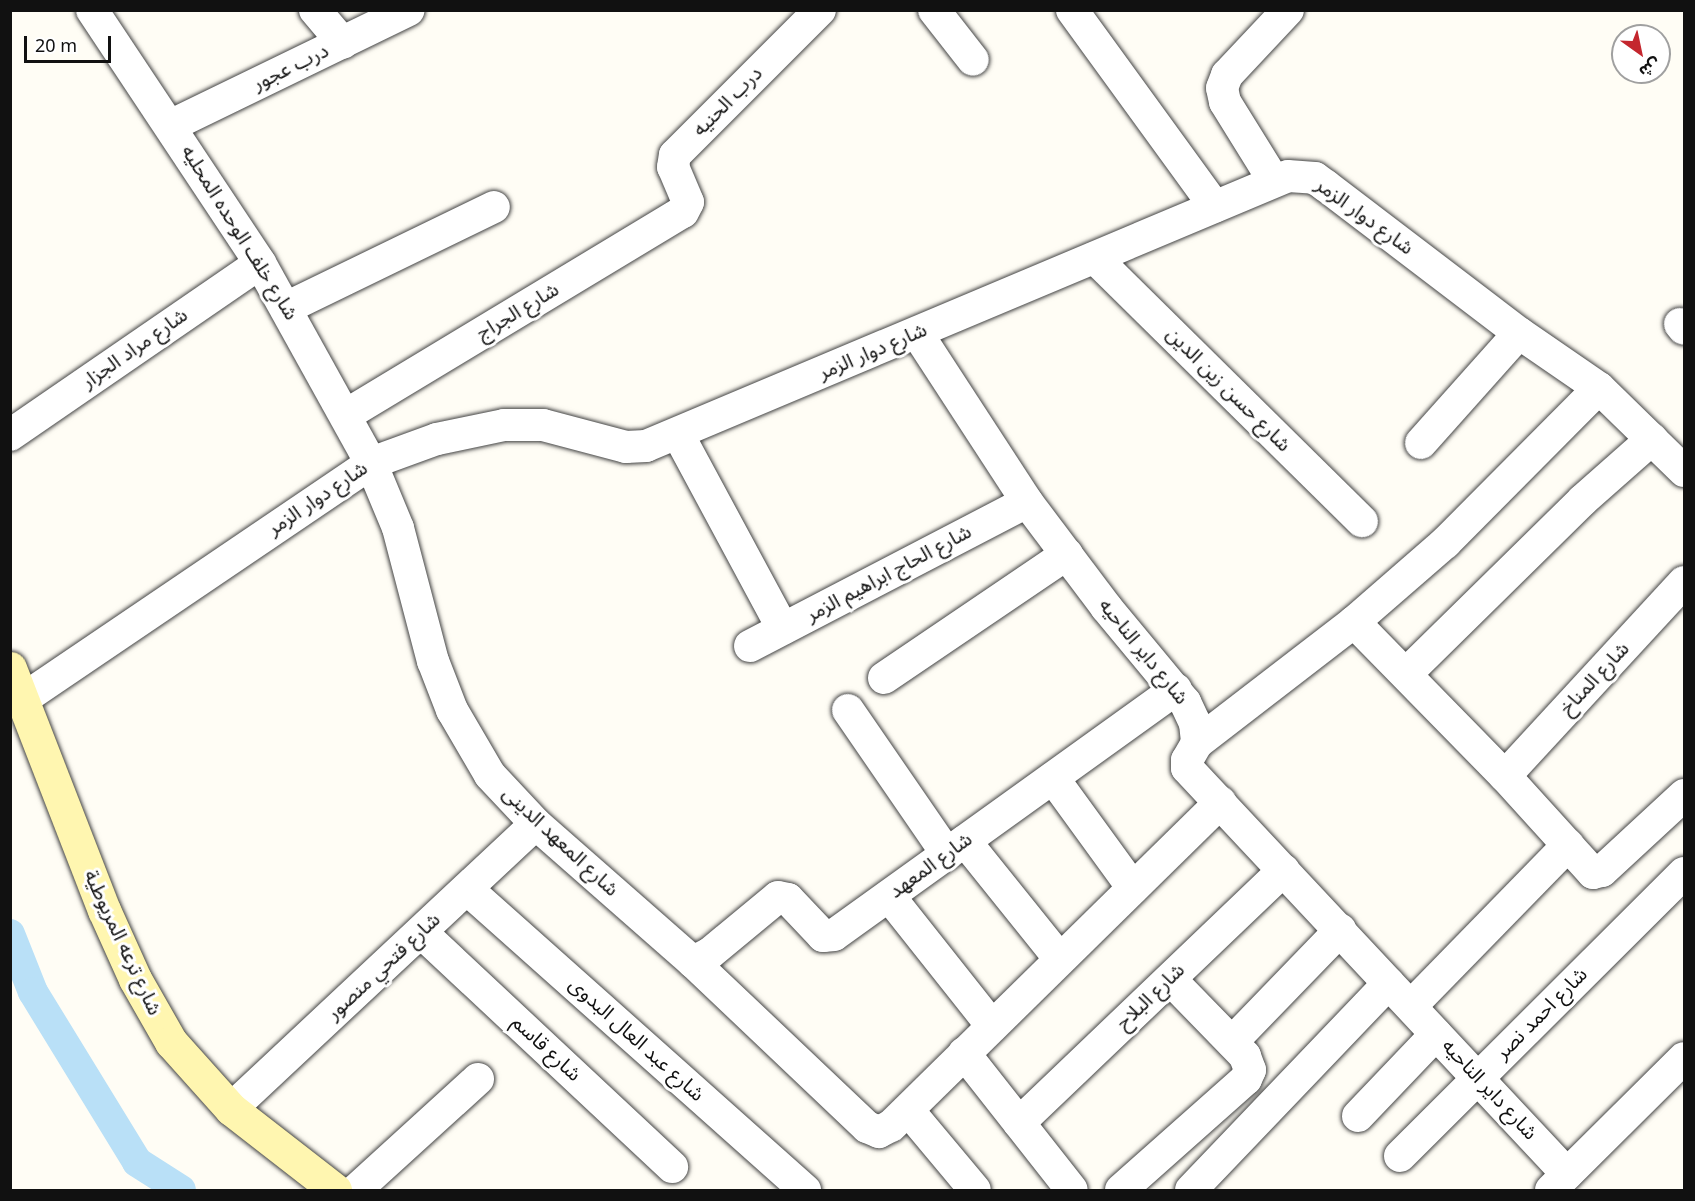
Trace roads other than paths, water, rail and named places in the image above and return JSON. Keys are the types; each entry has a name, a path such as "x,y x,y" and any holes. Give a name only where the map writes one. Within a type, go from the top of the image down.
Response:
{"main road":[{"name":"شارع ترعه المريوطية","path":"10,668 78,845 135,979 171,1042 231,1109 335,1191"}],"street":[{"name":"شارع خلف الوحده المحليه","path":"92,10 172,125 260,263 371,463"},
{"path":"315,10 343,43"},
{"name":"درب عجور","path":"172,125 409,10"},
{"name":"درب الحنيه","path":"688,206 673,167 675,156 820,10"},
{"path":"934,10 973,60"},
{"path":"1072,10 1215,207"},
{"path":"1274,181 1225,102 1222,88 1227,75 1288,10"},
{"name":"شارع دوار الزمر","path":"22,699 371,463 437,439 504,425 543,425 626,447 646,446 1274,181 1301,175 1315,178 1519,333 1599,388 1684,471"},
{"name":"شارع الجراج","path":"346,415 680,215 688,206"},
{"path":"286,308 494,207"},
{"name":"شارع حسن زين الدين","path":"1095,258 1362,521"},
{"name":"شارع مراد الجزار","path":"10,435 260,263"},
{"name":"شارع داير الناحيه","path":"917,333 1027,502 1066,554 1176,689 1192,715 1197,743 1186,765 1478,1078 1559,1183"},
{"path":"1421,442 1519,333"},
{"path":"1197,743 1353,622 1445,543 1599,388"},
{"path":"678,434 783,629"},
{"path":"1406,674 1583,500 1652,439"},
{"name":"شارع المعهد الدينى","path":"371,463 398,528 433,661 452,710 490,775 536,824 693,962 867,1127 879,1132 908,1110"},
{"name":"شارع الحاج ابراهيم الزمر","path":"750,646 1027,502"},
{"path":"884,678 1066,554"},
{"name":"شارع المناخ","path":"1505,776 1684,582"},
{"path":"1353,622 1505,776 1593,873 1599,873 1684,795"},
{"name":"شارع المعهد","path":"693,962 709,954 778,897 789,899 826,938 889,896 1176,689"},
{"path":"848,710 956,848 1060,959"},
{"path":"1053,778 1133,888"},
{"path":"975,1191 908,1110 1221,802"},
{"name":"شارع فتحي منصور","path":"231,1109 536,824"},
{"path":"1411,1006 1568,845"},
{"name":"شارع البلاح","path":"1019,1123 1284,870"},
{"name":"شارع احمد نصر","path":"1400,1156 1684,873"},
{"name":"شارع عبد العال البدوى","path":"467,888 806,1191"},
{"path":"889,896 992,1026"},
{"path":"1232,1042 1340,930"},
{"name":"شارع قاسم","path":"421,932 672,1167"},
{"path":"1121,1191 1246,1079 1250,1070 1248,1060 1170,979"},
{"path":"1191,1191 1389,983"},
{"path":"1358,1116 1436,1034"},
{"path":"964,1053 1072,1191"},
{"path":"1559,1183 1684,1058"},
{"path":"356,1191 478,1079"}],"waterway":[{"path":"10,934 33,992 137,1162 181,1190"}]}
